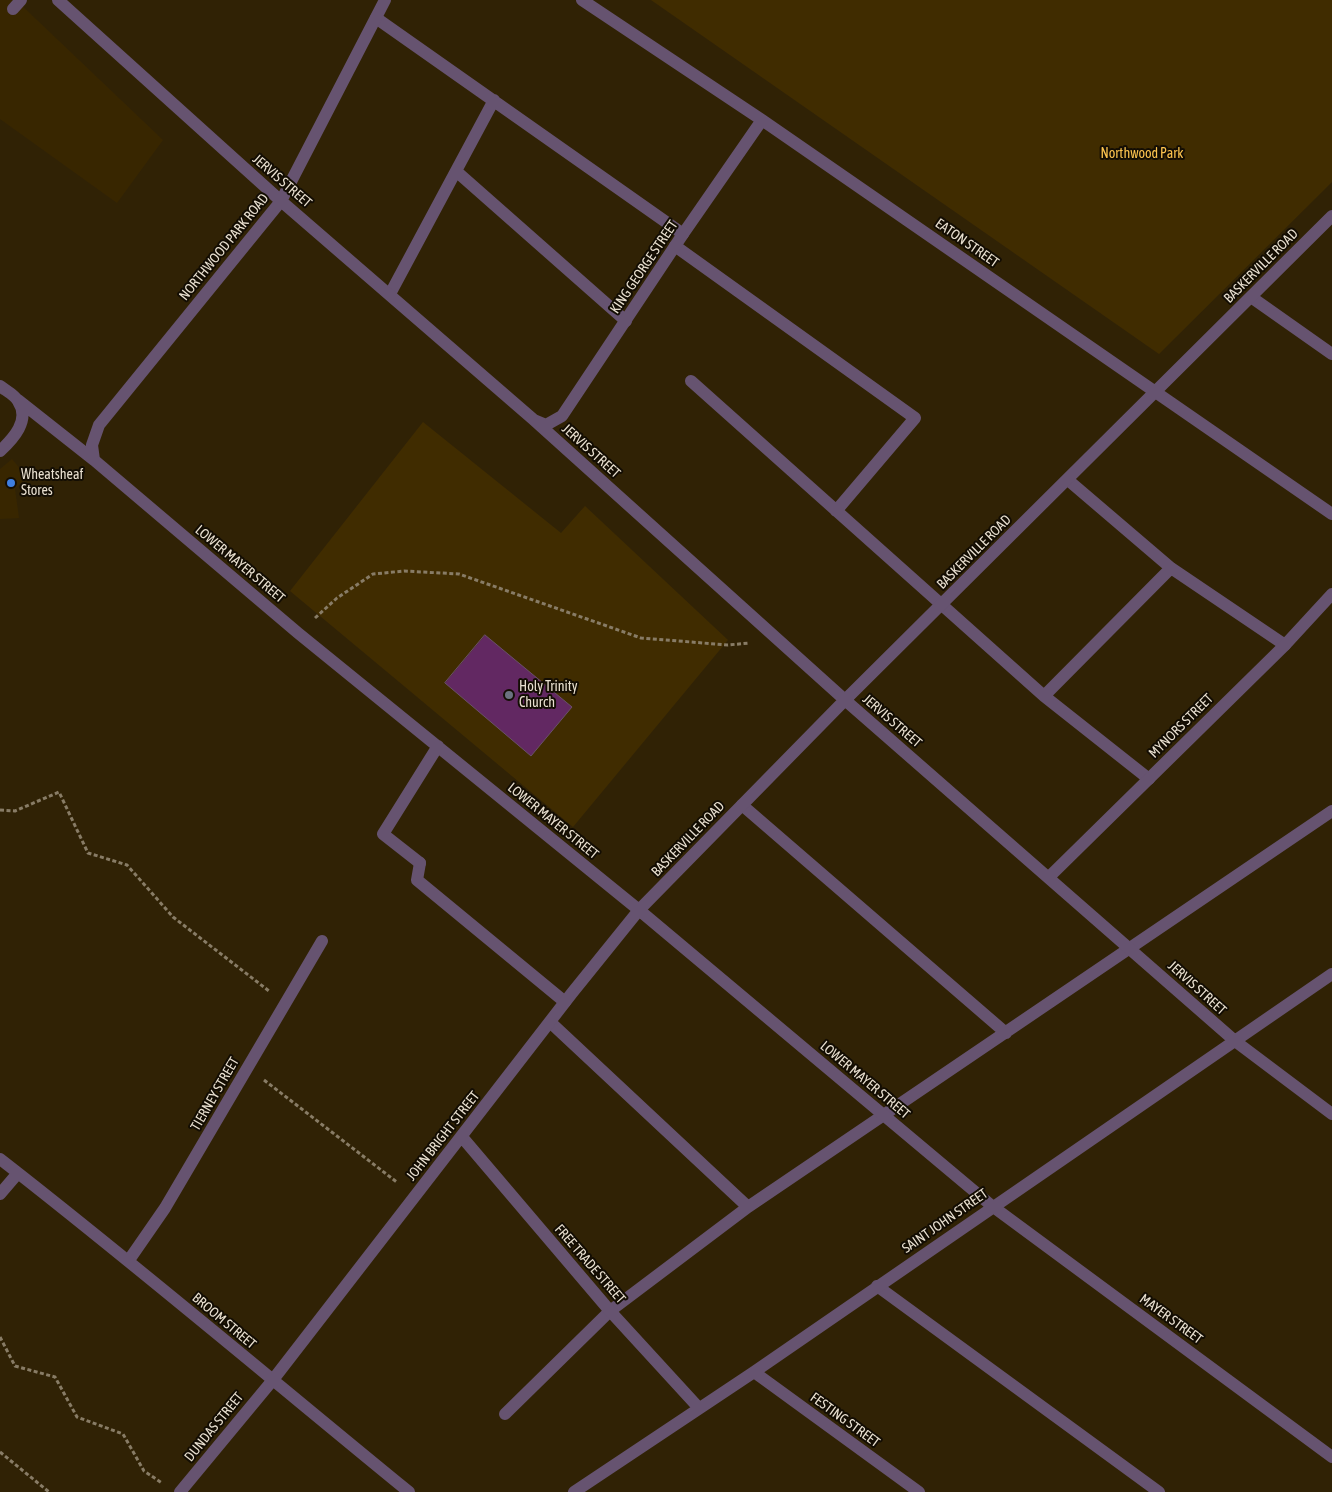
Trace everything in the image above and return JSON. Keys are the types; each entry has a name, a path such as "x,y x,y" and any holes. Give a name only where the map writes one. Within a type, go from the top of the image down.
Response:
{"street":[{"name":"JERVIS STREET","path":"58,0 281,201 540,422 580,462 845,700 1234,1041 1332,1114"},
{"name":"NORTHWOOD PARK ROAD","path":"94,460 92,445 99,426 281,201 385,0"},
{"name":"EATON STREET","path":"582,0 762,120 1332,514"},
{"path":"376,18 683,234"},
{"path":"390,294 494,100"},
{"name":"KING GEORGE STREET","path":"540,422 562,416 683,234 762,120"},
{"path":"456,171 626,321"},
{"name":"BASKERVILLE ROAD","path":"639,910 845,700 1332,216"},
{"path":"675,246 915,418 836,511"},
{"path":"1251,297 1332,354"},
{"path":"691,381 1044,696 1149,779"},
{"name":"LOWER MAYER STREET","path":"0,386 94,460 298,633 639,910 992,1206"},
{"path":"0,452 19,432 22,413 18,400"},
{"path":"1068,480 1171,568 1285,645"},
{"path":"1044,696 1171,568"},
{"name":"MYNORS STREET","path":"1049,877 1285,645 1332,594"},
{"path":"438,746 383,834 420,863 417,880 569,998"},
{"path":"742,806 1006,1033"},
{"path":"505,1414 610,1311 748,1207 1332,812"},
{"name":"JOHN BRIGHT STREET","path":"272,1380 639,910"},
{"name":"TIERNEY STREET","path":"129,1260 166,1208 322,941"},
{"name":"SAINT JOHN STREET","path":"574,1492 698,1407 754,1372 992,1206 1332,974"},
{"path":"550,1022 748,1207"},
{"name":"FREE TRADE STREET","path":"462,1137 610,1311 698,1407"},
{"name":"BROOM STREET","path":"0,1159 129,1260 409,1492"},
{"path":"0,1194 18,1174"},
{"name":"MAYER STREET","path":"992,1206 1332,1457"},
{"path":"877,1286 1159,1492"},
{"name":"FESTING STREET","path":"754,1372 919,1492"},
{"name":"DUNDAS STREET","path":"180,1492 272,1380"}],"path":[{"path":"298,633 337,598 373,574 404,571 459,574 640,638 728,645 782,642"},
{"path":"0,810 15,812 59,792 88,853 127,865 173,917 285,1004"},
{"path":"248,1067 415,1197"},
{"path":"0,1337 15,1366 55,1376 77,1417 123,1434 144,1471 167,1487"},
{"path":"0,1452 49,1492"}],"shaded area":[{"path":"0,0 16,0 163,140 117,203 0,119"},
{"name":"Wheatsheaf Stores","path":"12,459 27,477 15,489 19,518 0,519 0,469"}],"green space":[{"name":"Northwood Park","path":"651,0 1332,0 1332,182 1159,354"},
{"path":"423,422 561,533 585,506 728,640 573,827 290,591"}],"building":[{"name":"Holy Trinity Church","path":"485,635 572,707 531,756 445,683"}],"place":[{"name":"Wheatsheaf Stores","path":"11,483"},
{"name":"Holy Trinity Church","path":"509,695"}]}
